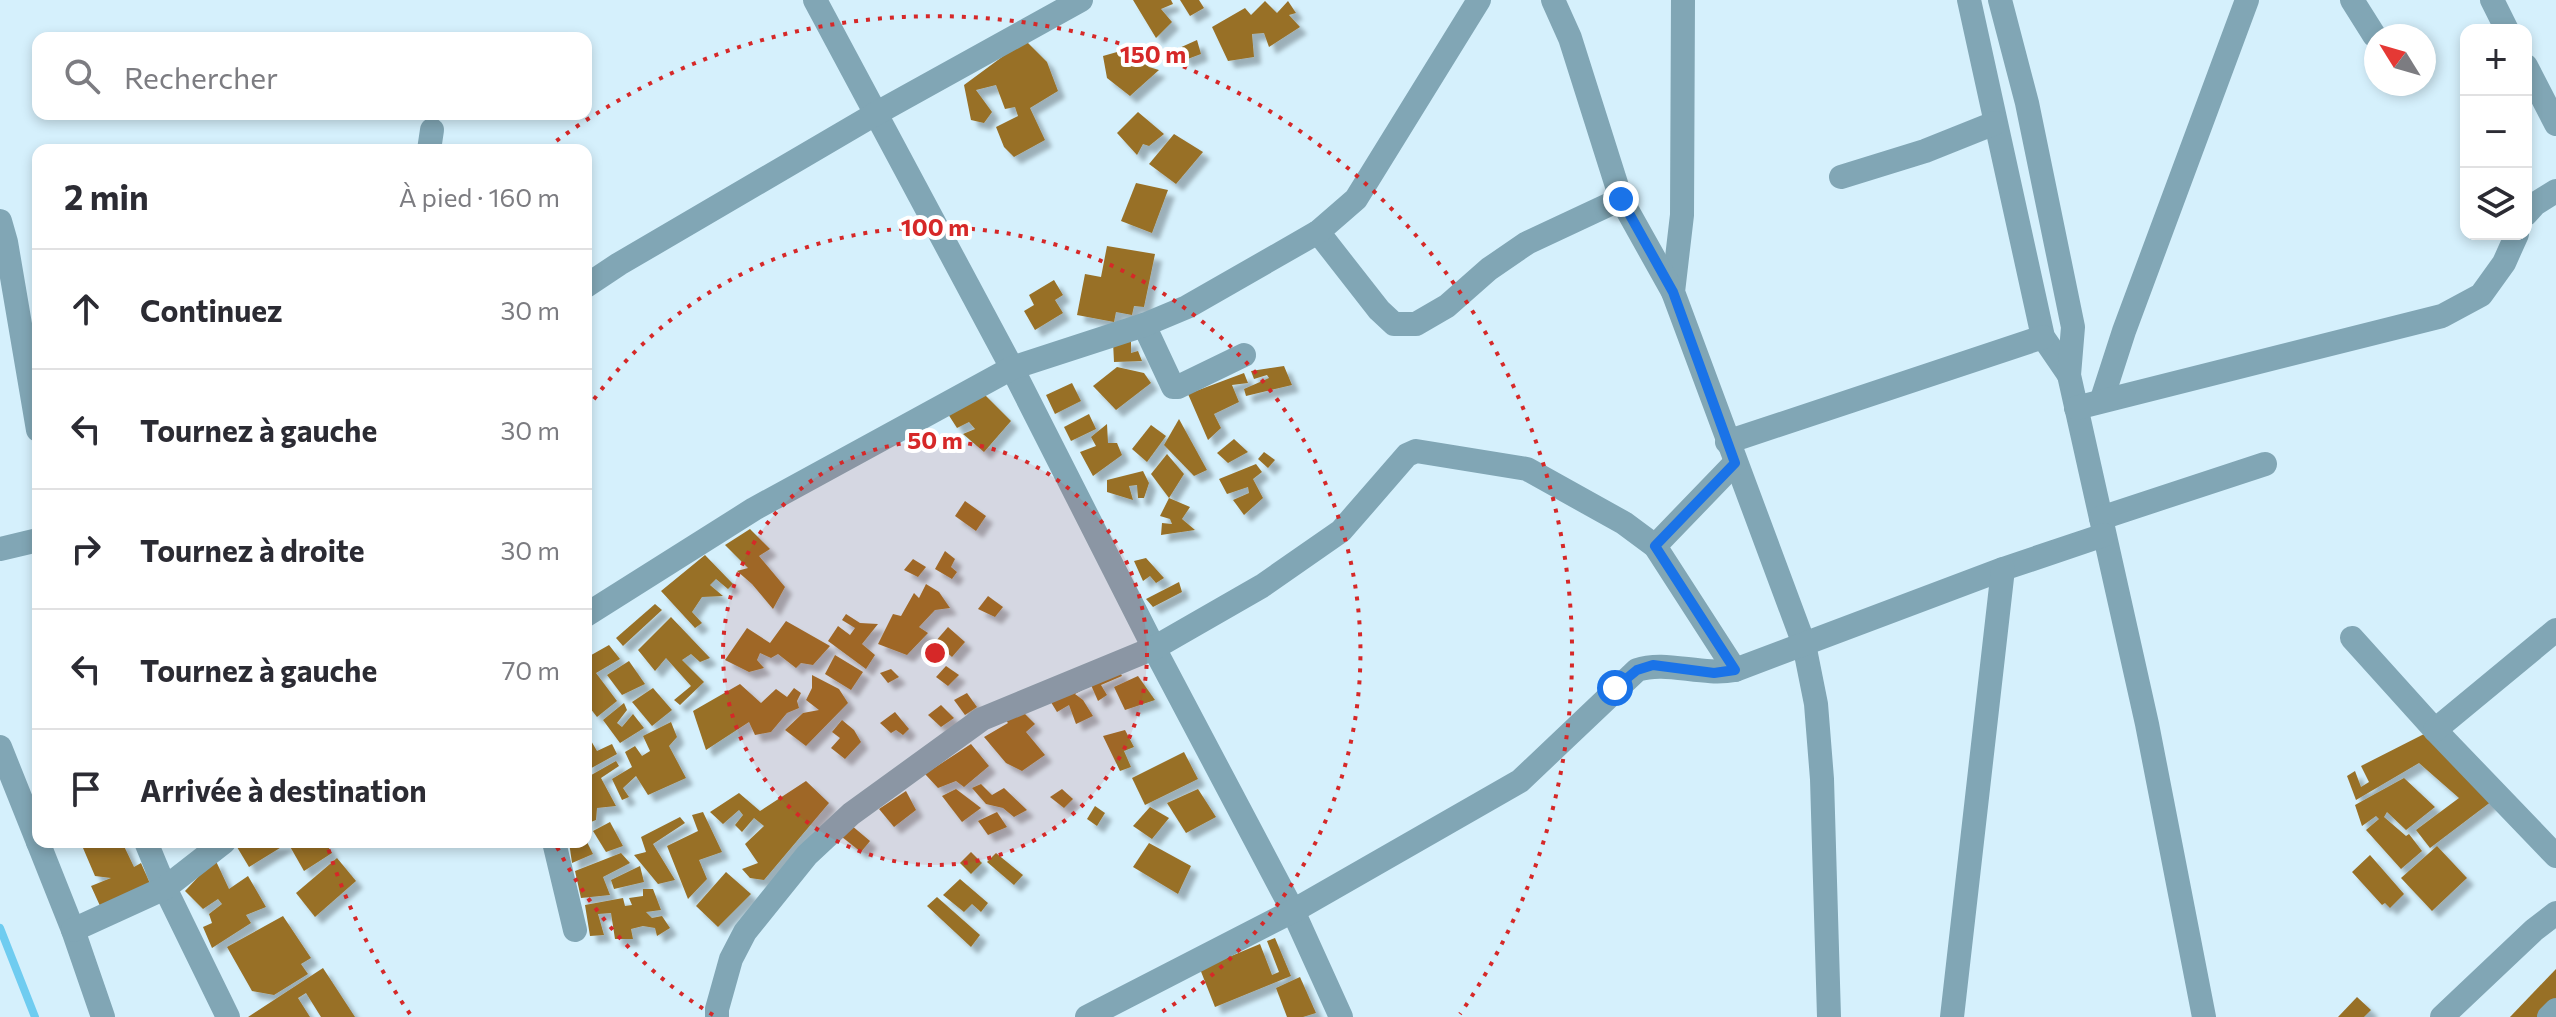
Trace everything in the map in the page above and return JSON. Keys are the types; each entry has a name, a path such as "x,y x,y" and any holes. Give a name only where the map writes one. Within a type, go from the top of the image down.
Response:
{"street":[{"path":"815,0 1012,368 1154,648 1293,911 1341,1017"},
{"path":"592,282 877,113 1081,0"},
{"path":"592,611 754,509 1012,368 1144,325 1187,307 1318,232 1356,199 1479,0"},
{"path":"1553,0 1570,38 1621,199 1673,292 1804,644 1816,704 1822,779 1829,1017"},
{"path":"1673,292 1682,215 1683,0"},
{"path":"1969,0 2043,337 2069,375"},
{"path":"2000,0 2027,103 2073,327 2069,375 2147,724 2204,1017"},
{"path":"2102,399 2129,317 2247,0"},
{"path":"2352,0 2367,24"},
{"path":"2492,0 2504,24"},
{"path":"2532,78 2556,124"},
{"path":"1841,177 1925,151 1995,123"},
{"path":"2532,207 2556,191"},
{"path":"1318,232 1379,310 1394,324 1416,324 1447,306 1489,269 1527,243 1621,199"},
{"path":"0,221 32,395"},
{"path":"2076,408 2442,316 2481,295 2504,263 2514,240"},
{"path":"1144,325 1173,387 1244,355"},
{"path":"1655,546 1731,452 2043,337"},
{"path":"717,1017 731,959 745,932 807,855 851,814 982,719 1154,648 1262,586 1341,531 1407,455 1416,451 1527,469 1624,523 1655,546 1735,670"},
{"path":"1087,1017 1293,911 1520,781 1637,670 1653,665 1714,673 1735,670 2003,569 2103,526 2265,464"},
{"path":"0,549 32,541"},
{"path":"1952,1017 2003,569"},
{"path":"2435,730 2556,630"},
{"path":"2352,638 2556,856"},
{"path":"0,747 32,827"},
{"path":"40,848 103,1017"},
{"path":"148,848 228,1017"},
{"path":"73,930 165,888 216,848"},
{"path":"555,848 575,930"},
{"path":"2442,1017 2556,913"},
{"path":"2549,1017 2556,1010"}],"building":[{"path":"1133,0 1171,0 1173,4 1161,9 1172,22 1156,38"},
{"path":"1180,0 1199,0 1204,8 1190,16"},
{"path":"1265,1 1277,13 1288,1 1296,13 1289,15 1300,27 1269,47 1264,33 1252,34 1254,57 1228,61 1212,27 1245,8 1251,15"},
{"path":"1025,40 1047,62 1058,91 1030,108 1045,140 1014,157 1004,147 996,127 1018,116 1015,107 1005,109 996,85 976,90 992,112 984,123 971,120 964,85"},
{"path":"1197,40 1201,54 1185,60 1177,49"},
{"path":"1131,48 1149,67 1159,70 1130,96 1107,78 1103,56"},
{"path":"1138,112 1164,134 1149,146 1143,144 1137,155 1117,133"},
{"path":"1174,134 1203,152 1176,184 1149,164"},
{"path":"1136,183 1168,190 1152,233 1121,221"},
{"path":"1107,246 1155,254 1144,307 1134,306 1132,315 1116,312 1114,322 1077,315 1085,274 1101,277"},
{"path":"1054,280 1063,295 1055,300 1063,313 1035,330 1024,311 1034,305 1029,295"},
{"path":"1131,338 1131,353 1138,351 1142,361 1114,362 1113,342"},
{"path":"1284,366 1292,385 1246,396 1244,389 1269,378 1267,375 1254,379 1251,371"},
{"path":"1117,367 1144,373 1151,383 1116,410 1093,386"},
{"path":"1244,373 1248,383 1232,385 1239,402 1214,414 1221,428 1208,440 1188,394"},
{"path":"1072,383 1081,401 1055,414 1046,395"},
{"path":"981,391 1011,421 984,452 963,434 975,429 969,422 957,428 948,414"},
{"path":"1089,414 1096,429 1071,441 1064,427"},
{"path":"1179,419 1207,470 1194,476 1164,445"},
{"path":"1107,424 1108,443 1117,443 1122,455 1093,476 1080,452 1096,446 1091,437"},
{"path":"1151,425 1166,436 1147,462 1132,449"},
{"path":"1234,439 1248,452 1228,463 1217,453"},
{"path":"1264,452 1275,460 1268,468 1258,459"},
{"path":"1167,454 1184,474 1169,498 1151,474"},
{"path":"1256,464 1262,472 1253,479 1263,498 1244,515 1233,500 1249,493 1248,487 1227,494 1219,479"},
{"path":"1143,471 1149,483 1144,498 1138,498 1137,485 1129,486 1133,500 1107,492 1107,480"},
{"path":"1169,498 1190,507 1182,519 1195,530 1161,535 1162,523 1172,524 1170,519 1160,516"},
{"path":"965,501 986,516 976,531 955,516"},
{"path":"750,529 770,549 759,556 785,587 773,609 737,571 748,568 725,545"},
{"path":"945,551 955,559 951,567 957,572 952,579 935,569"},
{"path":"705,555 733,584 728,589 716,579 710,585 723,596 702,597 692,612 702,623 695,628 661,591"},
{"path":"1146,558 1164,578 1156,583 1150,576 1143,581 1134,561"},
{"path":"913,559 926,567 918,577 904,570"},
{"path":"1179,582 1182,592 1153,607 1146,599"},
{"path":"926,584 939,592 950,608 935,610 919,627 928,633 907,655 878,644 893,614 901,616 914,593 919,598"},
{"path":"988,596 1003,607 995,617 978,609"},
{"path":"655,604 662,610 623,646 616,638"},
{"path":"846,614 860,623 878,624 862,644 875,655 866,669 828,641 838,626 850,635 855,628 842,620"},
{"path":"671,617 710,658 700,662 691,654 682,660 704,682 680,705 674,700 691,686 666,658 655,671 638,650"},
{"path":"786,621 830,646 813,665 801,663 796,668 778,654 771,658 760,653 757,660 764,668 749,672 725,660 747,628 770,643"},
{"path":"948,627 965,642 952,657 935,642"},
{"path":"609,645 620,659 596,673 617,701 597,717 592,711 592,655"},
{"path":"835,655 863,672 851,690 825,674"},
{"path":"629,661 645,684 622,695 607,675"},
{"path":"946,666 959,675 948,686 936,677"},
{"path":"1118,668 1122,676 1101,685 1107,695 1098,701 1091,685 1075,694 1093,716 1076,724 1069,705 1057,712 1049,699"},
{"path":"891,669 899,677 888,683 880,673"},
{"path":"812,675 839,689 848,703 806,746 785,730 803,713 819,710 806,700 812,688"},
{"path":"1138,676 1155,700 1125,710 1114,687"},
{"path":"740,684 761,703 776,689 787,697 794,688 801,693 797,701 799,708 787,713 771,732 755,735 749,722 706,750 693,711"},
{"path":"653,688 672,710 652,726 632,702"},
{"path":"967,693 977,707 965,715 954,700"},
{"path":"624,703 627,710 617,723 622,727 633,714 644,728 620,743 603,720"},
{"path":"941,705 954,718 941,727 928,715"},
{"path":"1018,707 1035,724 1026,732 1045,755 1022,771 1006,763 984,737 1008,723 1002,715"},
{"path":"895,712 909,729 903,735 896,730 891,733 880,723"},
{"path":"842,720 854,730 861,742 845,759 831,748 840,738 832,732"},
{"path":"671,722 677,737 669,746 686,778 648,795 636,776 623,788 629,797 622,800 612,779 632,767 625,752 635,746 642,756 650,751 643,736"},
{"path":"1125,730 1134,747 1124,751 1131,767 1120,771 1103,736"},
{"path":"2426,733 2496,798 2430,848 2416,830 2459,798 2419,763 2356,800 2347,776 2355,771 2361,787 2369,782 2361,766"},
{"path":"592,742 597,751 612,744 617,754 592,768"},
{"path":"971,744 989,766 964,787 956,781 938,788 925,774"},
{"path":"1184,752 1198,779 1145,805 1132,778"},
{"path":"616,761 619,766 601,778 616,806 597,808 596,820 592,822 592,775"},
{"path":"2404,778 2435,807 2406,830 2387,812 2384,817 2406,836 2409,834 2422,851 2401,869 2366,830 2379,819 2376,816 2362,826 2355,805"},
{"path":"806,781 829,803 764,880 750,878 742,869 758,863 745,844 764,826 754,818 742,832 735,825 743,815 739,810 723,824 710,812 739,793 760,811"},
{"path":"981,784 992,795 1004,788 1027,810 1014,817 1003,808 986,804 972,788"},
{"path":"956,789 981,808 962,822 942,796"},
{"path":"1062,789 1073,799 1064,808 1050,797"},
{"path":"1198,789 1216,817 1186,833 1167,803"},
{"path":"906,791 916,810 894,827 879,809"},
{"path":"1095,806 1105,813 1097,826 1087,819"},
{"path":"1150,807 1169,818 1152,839 1133,826"},
{"path":"703,812 722,852 699,860 707,879 688,899 667,846 698,831 692,815"},
{"path":"997,812 1007,827 988,835 978,821"},
{"path":"680,817 685,823 653,844 675,880 658,884 634,855 646,852 641,837"},
{"path":"610,822 623,846 606,852 593,831"},
{"path":"851,825 870,841 861,852 842,837"},
{"path":"1149,843 1191,866 1178,894 1133,867"},
{"path":"2437,846 2467,878 2432,911 2401,878"},
{"path":"83,848 125,848 134,867 141,863 151,886 101,908 91,886 111,878 95,876"},
{"path":"238,848 280,848 249,867"},
{"path":"291,848 329,848 332,853 304,871"},
{"path":"570,848 590,848 593,854 572,863"},
{"path":"971,852 982,863 971,874 960,863"},
{"path":"621,853 630,863 603,877 610,895 581,898 575,871"},
{"path":"996,853 1023,875 1014,885 987,862"},
{"path":"2370,855 2404,894 2390,908 2385,903 2382,905 2352,872"},
{"path":"337,858 356,881 315,917 296,893"},
{"path":"215,859 229,889 248,876 266,907 246,915 251,923 212,948 203,927 212,923 209,914 222,904 218,899 203,909 185,891"},
{"path":"640,866 644,882 614,889 611,880"},
{"path":"726,872 751,894 718,927 696,906"},
{"path":"960,879 988,903 981,912 972,904 964,912 943,895"},
{"path":"643,889 653,889 661,910 646,912 652,918 662,916 670,928 657,936 655,928 643,926 631,929 633,939 615,939 611,913 598,914 604,935 590,936 585,905 623,898 625,906 632,905 629,898 643,896"},
{"path":"937,897 980,935 971,947 927,906"},
{"path":"283,916 311,958 301,964 308,974 274,995 252,991 227,947"},
{"path":"1275,938 1291,976 1215,1007 1200,969 1260,944 1272,975 1279,972 1267,941"},
{"path":"323,968 355,1017 321,1017 306,993 298,998 310,1017 248,1017"},
{"path":"2556,969 2556,1017 2510,1017"},
{"path":"1300,977 1316,1013 1287,1017 1276,988"},
{"path":"2357,997 2371,1010 2364,1017 2338,1017"}],"waterway":[{"path":"0,928 35,1017"}],"route":[{"path":"1615,688 1637,670 1653,665 1714,673 1735,670 1655,546 1735,463 1673,292 1621,199"}]}
